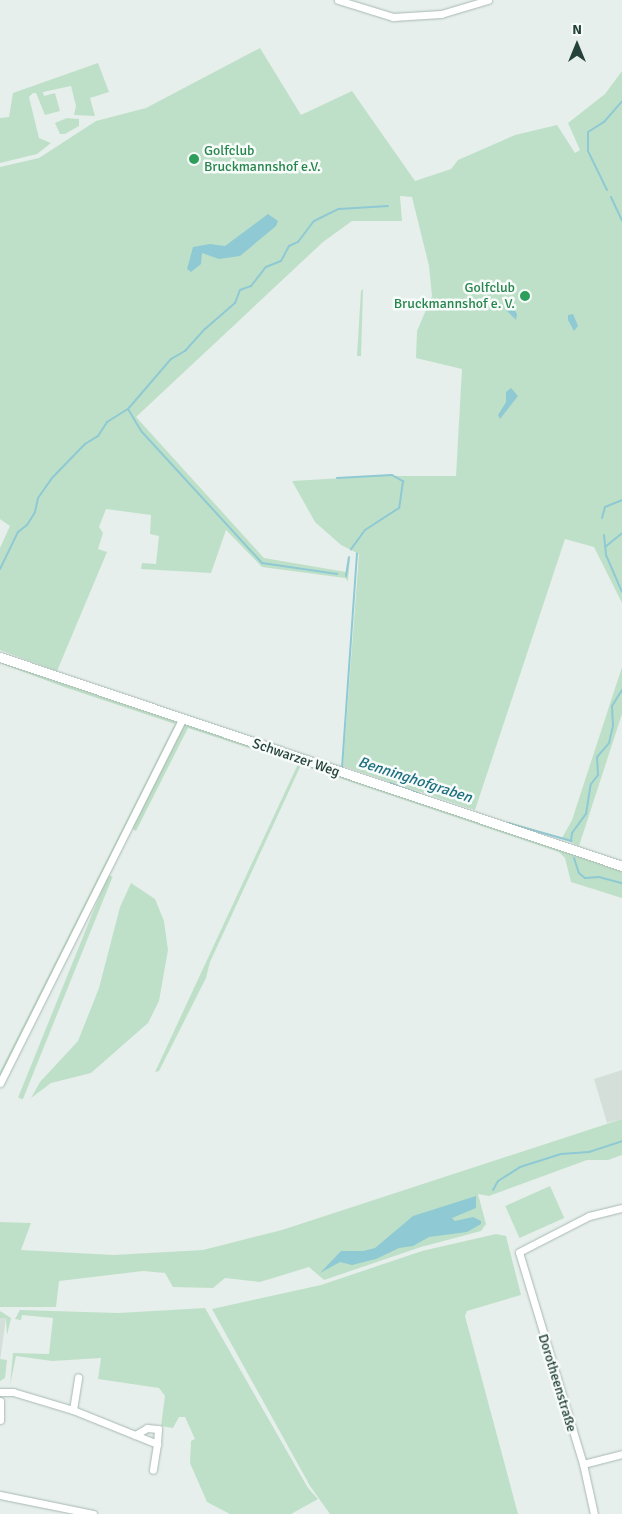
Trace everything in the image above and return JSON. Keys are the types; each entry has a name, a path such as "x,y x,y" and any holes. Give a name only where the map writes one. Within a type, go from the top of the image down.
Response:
{"street":[{"path":"338,0 393,17 441,14 488,0"},
{"name":"Schwarzer Weg","path":"0,657 182,720 622,866"},
{"path":"0,1083 182,720"},
{"name":"Dorotheenstraße","path":"594,1514 583,1464 519,1252 589,1216 622,1208"},
{"path":"73,1410 78,1377"},
{"path":"0,1392 13,1392 73,1410 157,1444"},
{"path":"0,1400 0,1420"},
{"path":"135,1435 147,1428 158,1429 154,1470"},
{"path":"583,1464 622,1454"},
{"path":"0,1495 93,1514"}],"shaded area":[{"path":"622,1070 622,1119 607,1123 594,1079"},
{"path":"0,1318 6,1318 0,1361"}],"green space":[{"path":"260,48 301,115 352,91 415,181 451,169 458,160 515,135 557,125 575,153 580,150 568,123 605,94 622,71 622,603 594,547 565,539 475,810 343,766 359,554 341,545 315,522 292,481 377,476 456,476 462,369 416,358 417,331 432,296 429,266 412,197 400,196 402,221 352,221 323,242 136,417 264,558 346,572 350,557 348,581 345,578 262,567 226,530 211,573 141,569 142,563 156,564 159,536 150,534 151,515 106,509 99,527 103,533 98,549 107,552 57,671 0,650 0,548 10,526 0,519 0,167 39,158 96,121 146,108"},
{"path":"98,63 109,92 90,98 95,116 74,115 76,106 71,86 43,92 44,96 55,93 60,111 45,115 36,93 33,93 29,97 39,138 51,143 37,154 0,163 0,118 9,117 13,93"},
{"path":"67,118 79,119 79,126 65,134 60,134 55,123"},
{"path":"363,289 361,356 357,356 361,291"},
{"path":"0,660 174,720 176,724 0,1078 0,1072 175,724 64,687 0,663"},
{"path":"622,667 622,714 579,846 562,838 572,820"},
{"path":"185,724 622,869 622,898 571,882 565,858 559,852 301,765 210,962 206,978 159,1071 155,1072 298,764 188,728 136,831 131,828"},
{"path":"108,875 113,877 23,1099 18,1098"},
{"path":"131,883 155,899 164,921 168,950 159,1001 148,1023 91,1073 51,1083 31,1098 40,1082 78,1041 99,988 120,907"},
{"path":"622,1119 622,1155 608,1160 587,1160 489,1196 478,1194 486,1224 481,1231 421,1247 324,1280 309,1267 260,1282 225,1278 213,1288 173,1287 165,1273 143,1271 59,1281 56,1307 0,1307 0,1222 31,1223 21,1250 113,1255 203,1250 282,1230"},
{"path":"550,1186 564,1218 519,1238 505,1206"},
{"path":"496,1234 506,1236 521,1295 467,1311 465,1316 518,1514 330,1514 310,1486 212,1309 321,1285 422,1251"},
{"path":"205,1308 308,1488 318,1499 291,1514 230,1514 207,1502 190,1463 191,1441 195,1439 185,1417 179,1417 173,1428 161,1426 165,1396 159,1388 98,1379 101,1358 52,1361 16,1356 10,1385 13,1353 49,1354 53,1318 22,1315 21,1320 15,1319 20,1310 118,1313"},
{"path":"0,1311 11,1318 7,1335 6,1318 0,1318"},
{"path":"0,1359 7,1360 5,1378 0,1381"}],"water":[{"path":"268,214 278,221 276,226 240,256 219,259 202,253 201,264 191,272 187,269 193,247 210,244 225,246"},
{"path":"511,305 517,314 516,320 506,310"},
{"path":"573,314 578,326 574,331 568,320 568,315"},
{"path":"511,388 518,396 500,419 498,415 506,402 506,392"},
{"path":"476,1196 476,1208 452,1218 455,1221 473,1217 481,1221 481,1224 467,1232 429,1237 413,1246 399,1248 376,1259 352,1265 340,1262 320,1273 341,1251 363,1251 375,1248 413,1216"}],"waterway":[{"path":"607,190 588,151 588,132 604,122 622,101"},
{"path":"611,197 622,221"},
{"path":"0,569 18,532 27,525 35,512 38,498 52,478 85,444 98,436 107,422 128,409 171,359 185,351 205,329 235,303 240,290 251,286 266,267 281,261 289,246 298,242 314,221 339,209 388,206"},
{"name":"Benninghofgraben","path":"128,409 142,432 262,563 337,574"},
{"name":"Benninghofgraben","path":"337,478 392,475 403,481 399,508 365,530 351,549"},
{"path":"602,518 605,507 622,500"},
{"path":"605,547 622,533"},
{"path":"604,535 606,555 622,592"},
{"name":"Benninghofgraben","path":"342,768 357,554"},
{"name":"Benninghofgraben","path":"346,576 349,557"},
{"path":"508,823 571,841 572,833 586,814 591,784 598,775 597,757 609,743 613,726 612,706 622,690"},
{"name":"Benninghofgraben","path":"390,783 418,793"},
{"path":"574,858 579,873 585,878 599,877 622,883"},
{"path":"493,1190 498,1181 520,1167 561,1154 589,1152 622,1141"}],"place":[{"name":"Golfclub Bruckmannshof e.V.","path":"194,159"},
{"name":"Golfclub Bruckmannshof e. V.","path":"525,296"}]}
